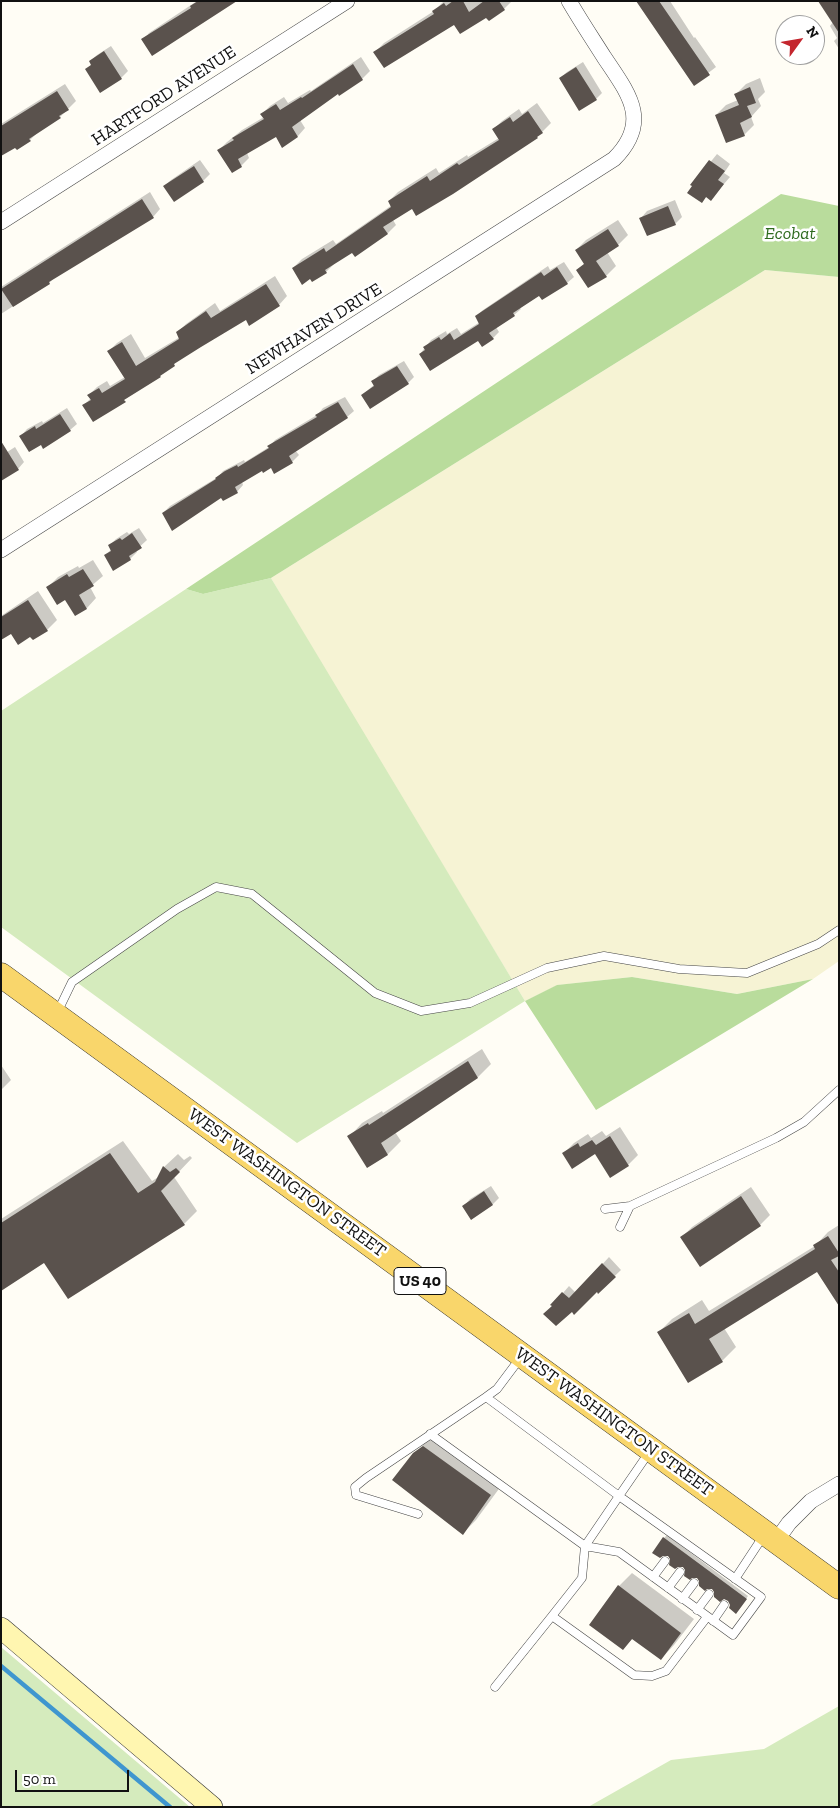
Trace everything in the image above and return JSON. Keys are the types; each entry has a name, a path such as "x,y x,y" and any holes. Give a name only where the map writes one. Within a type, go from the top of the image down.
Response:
{"main road":[{"name":"WEST WASHINGTON STREET","path":"1,975 839,1587"}],"street":[{"name":"HARTFORD AVENUE","path":"1,222 348,1"},
{"name":"NEWHAVEN DRIVE","path":"1,550 607,165 620,153 626,146 632,128 633,107 628,92 569,1"},
{"path":"770,1537 789,1523 811,1501 839,1484"},
{"path":"1,1628 212,1807"}],"lane":[{"path":"56,1015 72,982 177,909 216,887 252,894 375,993 421,1011 470,1003 547,968 604,956 678,969 747,973 818,944 839,930"},
{"path":"605,1209 630,1206 776,1138 804,1122 839,1090"},
{"path":"620,1227 630,1206"},
{"path":"418,1514 356,1495 355,1487 497,1389 522,1355"},
{"path":"430,1434 585,1546 619,1552 732,1636 761,1597 725,1572 707,1565 619,1496 486,1397"},
{"path":"495,1687 582,1578 585,1546 651,1449"},
{"path":"735,1590 737,1581 770,1537"},
{"path":"653,1577 665,1561"},
{"path":"668,1588 680,1572"},
{"path":"720,1580 725,1572"},
{"path":"682,1598 694,1583"},
{"path":"697,1610 709,1594"},
{"path":"552,1616 634,1674 652,1676 666,1671 724,1605"}],"shaded area":[{"name":"Ecobat","path":"765,270 839,277 839,961 813,979 737,994 632,977 558,985 525,1001 271,578"}],"green space":[{"name":"Ecobat","path":"781,194 839,206 839,277 765,270 271,578 203,594 186,589"},
{"path":"271,578 525,1001 297,1143 1,927 1,711 186,589 203,594"},
{"path":"632,977 737,994 813,979 596,1110 525,1001 557,985"},
{"path":"1,1647 190,1807 1,1807"},
{"path":"839,1706 839,1807 588,1807 671,1760 764,1749"}],"building":[{"path":"198,1 237,1 152,56 141,39 191,8 190,6"},
{"path":"453,1 463,1 469,12 484,1 499,1 505,10 489,21 486,18 460,34 454,25 384,68 373,52 434,14 432,11 444,3 446,6"},
{"path":"636,1 659,1 710,75 694,86"},
{"path":"818,1 839,1 839,33"},
{"path":"104,51 122,79 100,93 85,69 91,65 89,61"},
{"path":"353,64 363,80 339,96 338,94 292,127 298,137 282,148 276,137 238,159 242,167 232,173 217,150 234,140 232,138 264,119 260,114 276,104 280,110 302,98"},
{"path":"576,67 597,100 579,111 559,78"},
{"path":"750,87 756,103 747,106 752,117 740,123 745,136 726,143 715,115 739,105 734,94"},
{"path":"57,91 69,110 59,116 61,118 29,139 31,141 17,150 15,148 1,156 1,126"},
{"path":"528,111 543,133 538,138 416,216 412,209 383,227 388,234 355,257 352,253 325,270 327,273 312,282 310,279 302,285 292,268 324,248 326,252 391,207 388,201 427,176 430,181 457,163 459,165 499,140 492,129 510,117 513,122"},
{"path":"709,160 725,171 718,180 724,184 711,201 706,197 702,203 687,193 692,186 690,185"},
{"path":"194,166 204,182 174,202 163,186"},
{"path":"142,199 154,218 49,282 50,284 13,307 1,289"},
{"path":"668,206 676,225 647,236 639,218"},
{"path":"608,229 619,246 596,261 607,277 588,288 576,270 584,264 575,250"},
{"path":"557,267 568,284 542,300 539,296 513,313 515,316 489,333 494,339 482,347 478,341 430,371 419,354 425,350 423,347 439,337 441,340 450,333 454,340 479,324 475,316 541,272 544,276"},
{"path":"266,284 280,306 249,326 246,320 201,347 174,364 175,366 161,377 124,400 126,402 93,422 82,405 91,400 87,395 99,388 102,393 125,379 107,351 122,342 136,366 179,339 176,332 206,311 211,318"},
{"path":"397,366 409,384 370,409 361,395 374,386 371,381"},
{"path":"338,402 348,418 289,456 293,463 274,474 271,468 263,473 262,471 235,487 238,493 223,501 221,498 172,531 162,513 216,479 225,471 237,465 238,467 269,448 267,446 317,417 315,415"},
{"path":"60,414 71,431 43,449 41,445 29,452 19,436 35,426 36,429"},
{"path":"1,441 19,470 1,481"},
{"path":"132,533 142,548 129,556 131,560 113,571 104,555 111,551 108,545 120,538 122,540"},
{"path":"83,569 94,586 79,595 87,609 75,616 65,600 57,605 46,587 67,574 69,577"},
{"path":"28,600 48,631 33,640 30,637 18,645 11,634 1,640 1,617"},
{"path":"468,1061 478,1078 381,1143 388,1155 367,1168 347,1136 368,1123 369,1125"},
{"path":"610,1136 629,1166 610,1178 595,1154 572,1169 562,1153 578,1143 580,1147 592,1140 596,1145"},
{"path":"110,1153 138,1193 155,1182 163,1166 170,1172 176,1168 180,1172 161,1191 185,1225 68,1299 44,1263 1,1291 1,1223"},
{"path":"484,1191 493,1205 471,1220 462,1206"},
{"path":"741,1196 761,1226 700,1267 680,1237"},
{"path":"828,1236 839,1253 839,1256 831,1260 839,1272 839,1306 817,1272 709,1339 723,1362 688,1383 657,1332 689,1313 695,1324 815,1249 813,1245"},
{"path":"602,1263 616,1277 598,1294 597,1292 574,1315 572,1312 556,1326 543,1314 552,1306 550,1305 562,1292 569,1298"},
{"path":"423,1446 491,1495 463,1535 392,1480 413,1453"},
{"path":"663,1537 747,1599 736,1614 729,1608 728,1601 724,1599 720,1602 714,1597 712,1589 705,1591 699,1586 697,1578 690,1580 684,1576 685,1570 683,1567 675,1569 669,1565 670,1559 668,1556 660,1558 652,1553"},
{"path":"618,1585 681,1633 661,1660 632,1639 623,1650 589,1625"}],"waterway":[{"path":"1,1666 170,1807"}]}
